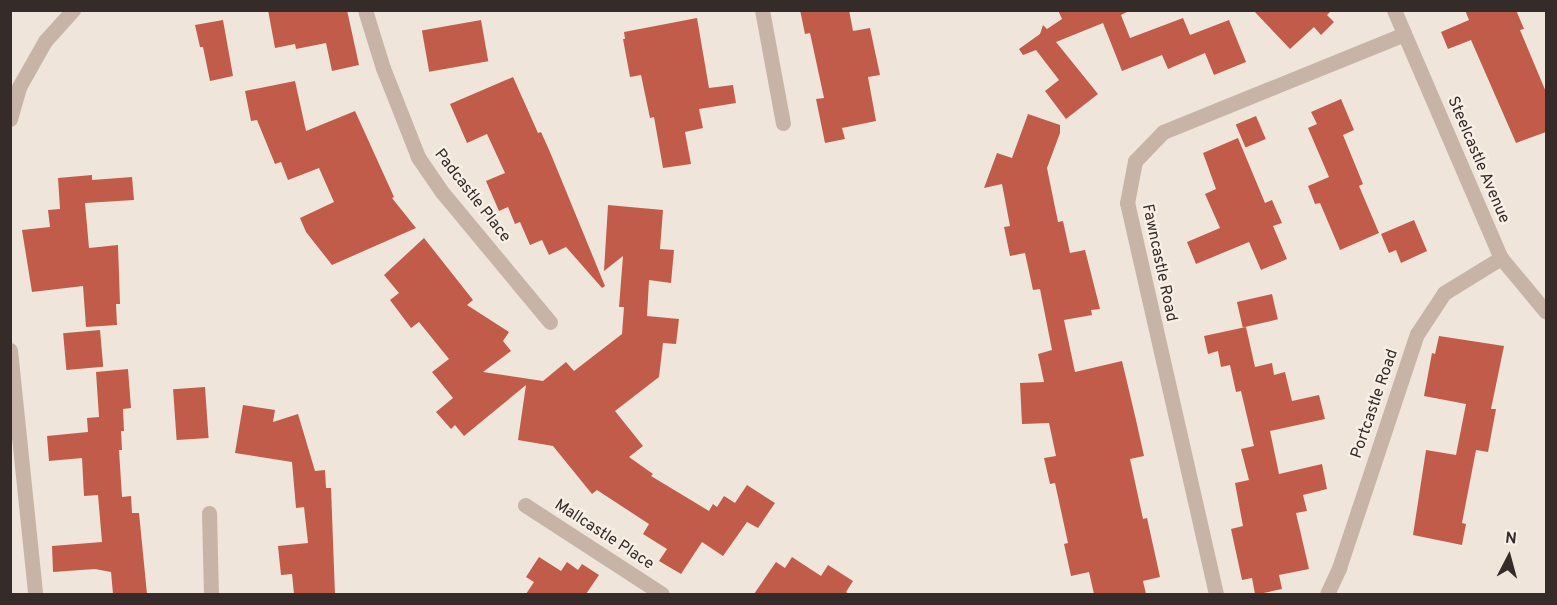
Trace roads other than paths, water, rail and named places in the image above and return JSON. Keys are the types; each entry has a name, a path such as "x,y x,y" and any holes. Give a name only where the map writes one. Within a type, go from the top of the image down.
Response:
{"street":[{"path":"10,119 19,87 40,50 73,10"},
{"name":"Padcastle Place","path":"365,10 383,68 418,158 442,192 550,322"},
{"path":"762,10 783,123"},
{"name":"Steelcastle Avenue","path":"1394,10 1501,258 1546,312"},
{"name":"Fawncastle Road","path":"1216,594 1127,203 1130,180 1137,157 1163,132 1404,34"},
{"name":"Portcastle Road","path":"1327,594 1339,568 1417,334 1444,292 1501,258"},
{"path":"10,350 35,594"},
{"name":"Mallcastle Place","path":"525,505 662,594"},
{"path":"209,513 211,594"}]}
